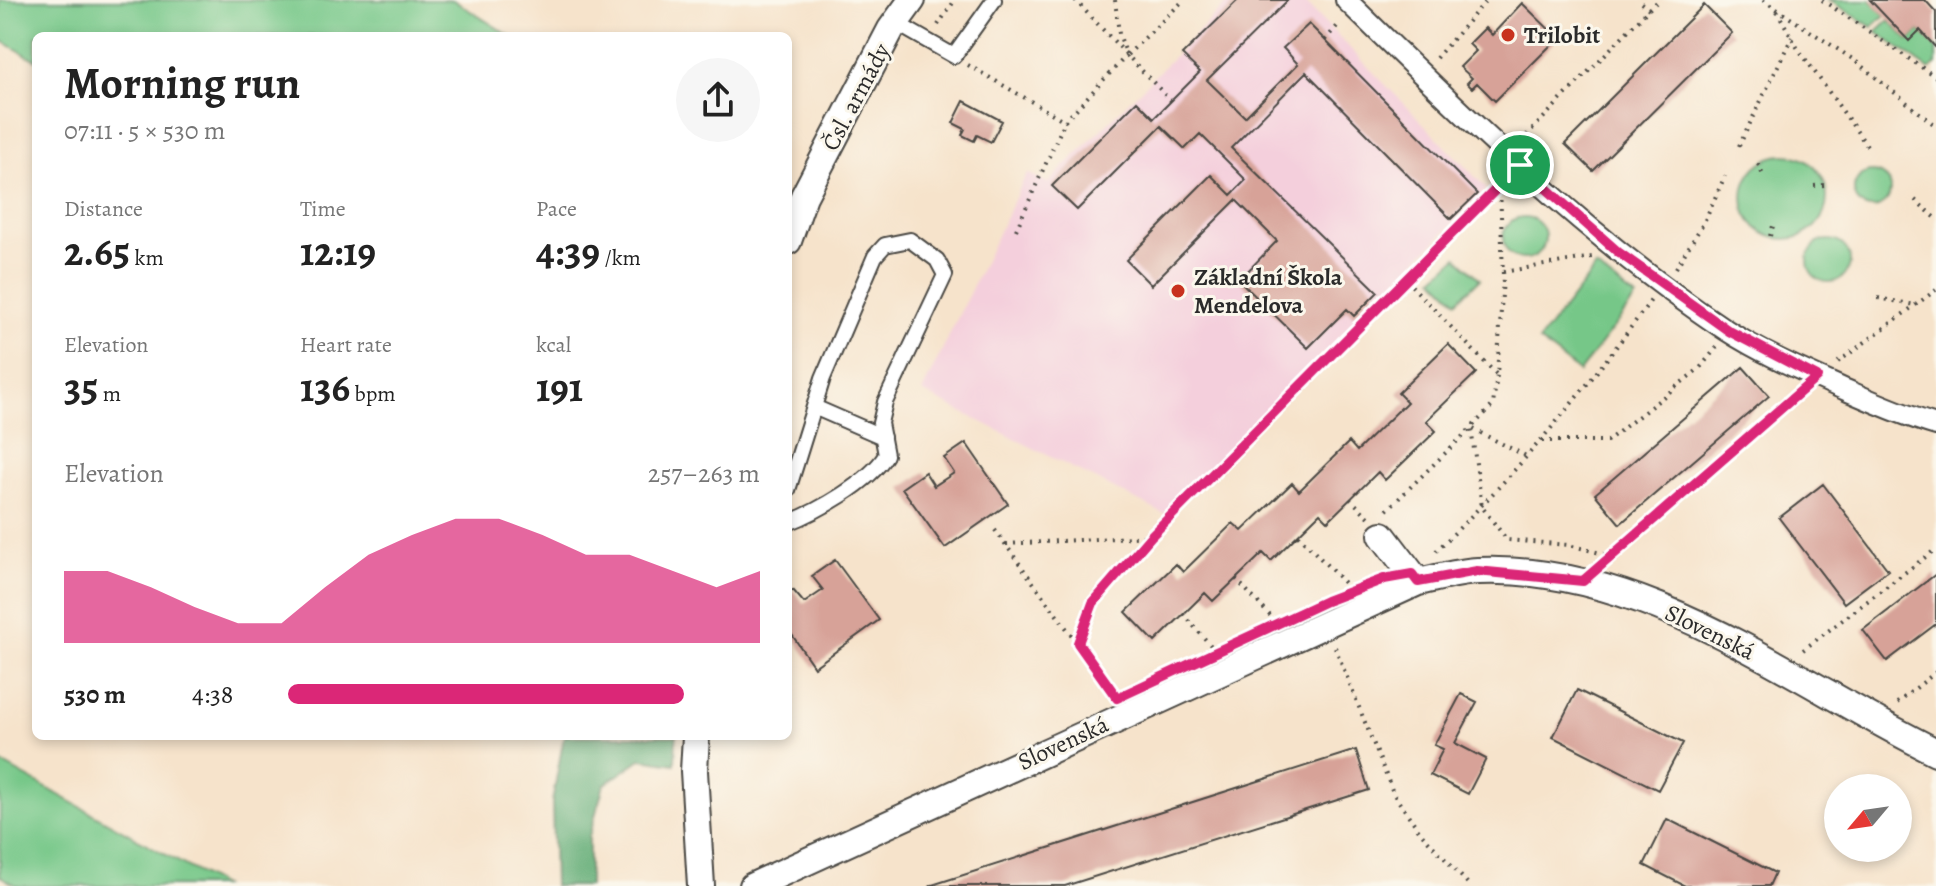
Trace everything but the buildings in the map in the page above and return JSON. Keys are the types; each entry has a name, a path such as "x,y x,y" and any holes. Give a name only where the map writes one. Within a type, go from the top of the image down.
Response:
{"street":[{"name":"Čsl. armády","path":"792,230 804,196 896,23 912,0"},
{"path":"1346,0 1514,160 1618,252 1729,331 1817,377 1912,418 1936,425"},
{"path":"1384,523 1415,578"},
{"name":"Slovenská","path":"753,886 1415,578 1477,571 1583,581 1642,599 1782,666 1936,752"},
{"path":"696,740 694,771 701,886"}],"lane":[{"path":"896,23 954,56 994,0"},
{"path":"792,477 823,378 875,256 885,245 910,240 937,260 945,275 885,402 880,423 886,455 881,463 849,489 792,521"},
{"path":"814,407 883,437"}],"path":[{"path":"928,41 955,0"},
{"path":"1075,0 1171,101"},
{"path":"1115,0 1119,34 1127,55"},
{"path":"1016,230 1065,121 1184,0"},
{"path":"1423,73 1487,0"},
{"path":"1637,0 1649,9"},
{"path":"1078,643 1093,603 1151,536 1500,184 1514,160 1659,0"},
{"path":"1763,0 1854,60 1936,126"},
{"path":"1822,0 1936,77"},
{"path":"1776,9 1839,109 1868,147"},
{"path":"1739,146 1792,37"},
{"path":"954,56 1065,121"},
{"path":"1758,164 1763,175"},
{"path":"1415,578 1528,457 1610,358 1683,260 1725,176"},
{"path":"1384,523 1493,405 1503,272 1500,184"},
{"path":"1814,186 1825,185"},
{"path":"1915,200 1936,218"},
{"path":"1770,236 1773,226"},
{"path":"1503,272 1618,252"},
{"path":"1406,280 1497,375"},
{"path":"1583,581 1817,377 1936,290"},
{"path":"1878,298 1915,305"},
{"path":"1542,441 1607,441 1700,368 1729,331"},
{"path":"1471,428 1528,457"},
{"path":"1471,428 1482,507 1507,540 1569,545 1612,556"},
{"path":"995,530 1128,713"},
{"path":"1298,535 1352,591 1339,596"},
{"path":"1005,544 1151,536"},
{"path":"1782,666 1936,549"},
{"path":"1236,579 1276,623 1272,625"},
{"path":"1183,614 1216,651"},
{"path":"1325,622 1394,795 1421,833 1470,886"},
{"path":"1876,720 1936,672"}],"shaded area":[{"name":"Základní Škola Mendelova","path":"1230,0 1303,0 1487,189 1164,514 922,392 1027,173 1048,183"}],"green space":[{"path":"0,0 453,0 504,32 32,32 32,58 0,40"},
{"path":"1829,0 1870,0 1885,15 1872,27"},
{"path":"1889,20 1909,41 1920,30 1936,48 1936,64 1930,70 1876,32"},
{"path":"1785,155 1801,158 1815,167 1824,181 1827,197 1824,213 1815,227 1801,236 1785,239 1769,236 1755,227 1746,213 1743,197 1746,181 1755,167 1769,158"},
{"path":"1872,172 1885,177 1890,190 1885,203 1872,208 1859,203 1854,190 1859,177"},
{"path":"1524,217 1539,223 1545,238 1539,253 1524,259 1509,253 1503,238 1509,223"},
{"path":"1829,240 1844,246 1850,261 1844,276 1829,282 1814,276 1808,261 1814,246"},
{"path":"1457,257 1480,279 1457,301 1434,278"},
{"path":"1596,267 1636,298 1579,372 1539,341"},
{"path":"563,740 676,740 675,764 641,759 604,785 589,837 589,886 554,886 552,802"},
{"path":"0,762 222,886 17,886 0,876"}],"place":[{"name":"Trilobit","path":"1508,35"},
{"name":"Základní Škola Mendelova","path":"1178,291"}],"route":[{"path":"1520,165 1618,252 1729,331 1817,377 1583,581 1477,571 1418,582 1412,574 1384,579 1276,623 1117,698 1078,643 1093,603 1151,536 1520,165"}]}
